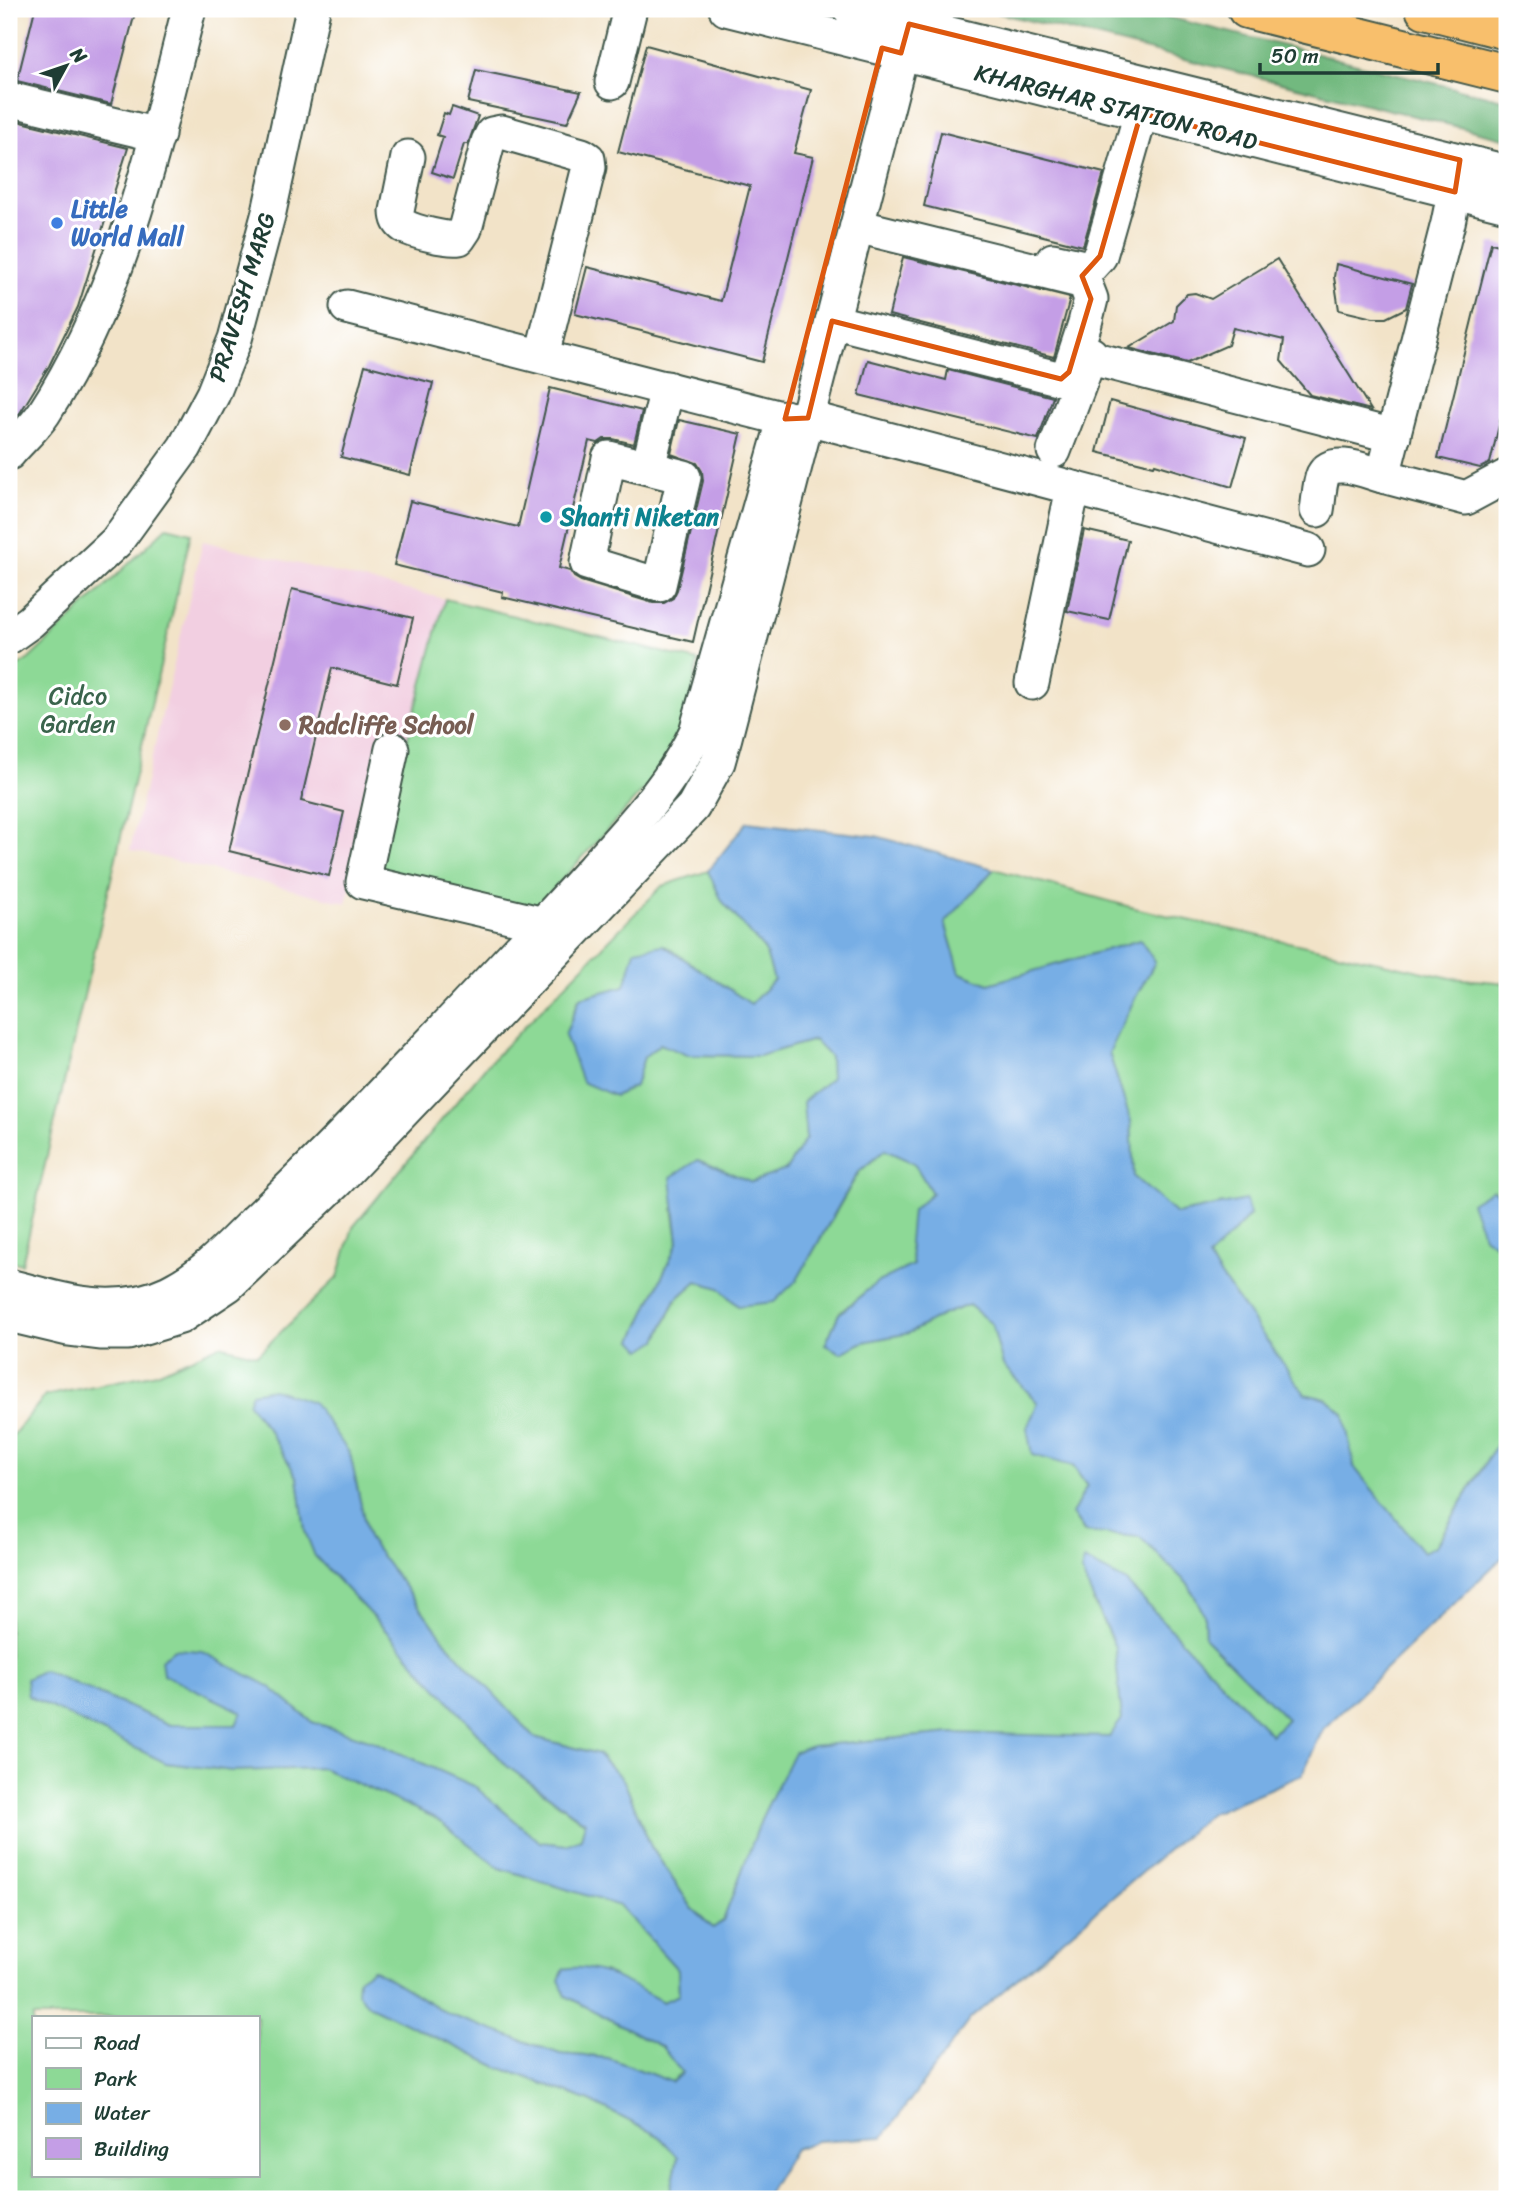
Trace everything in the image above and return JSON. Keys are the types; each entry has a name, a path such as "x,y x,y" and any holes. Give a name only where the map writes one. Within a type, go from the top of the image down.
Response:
{"highway":[{"path":"1248,9 1507,74"},
{"path":"1425,9 1507,30"}],"street":[{"path":"9,453 42,415 88,337 127,237 158,135 189,9"},
{"name":"PRAVESH MARG","path":"9,637 30,622 116,542 186,447 213,394 235,339 260,247 313,9"},
{"path":"612,82 630,9"},
{"name":"KHARGHAR STATION ROAD","path":"726,9 896,36 1458,176 1507,205"},
{"name":"KHARGHAR STATION ROAD","path":"850,9 896,36 1141,113 1458,176 1507,172"},
{"path":"13,1301 68,1329 128,1334 180,1317 228,1285 337,1181 557,931 687,753 797,418 832,321 858,220 896,36"},
{"path":"797,418 896,36"},
{"path":"9,99 158,135"},
{"path":"858,220 1089,268 1100,256 1141,113"},
{"path":"408,157 397,219 405,227 450,240 459,238 465,229 492,134 502,131 588,159 589,167 542,355"},
{"path":"1383,475 1458,176"},
{"path":"832,321 1061,379 1069,372 1086,323 1091,299 1086,286 1080,281 858,220"},
{"path":"1054,451 1091,358 1103,293"},
{"path":"347,307 797,418 1308,550"},
{"path":"1091,358 1394,436"},
{"path":"648,468 667,388"},
{"path":"1317,510 1323,476 1338,465 1466,498 1507,476"},
{"path":"1032,683 1073,488"},
{"path":"392,749 363,882 557,931"}],"highlighted area":[{"path":"909,24 1460,160 1455,192 1141,113 1100,256 1082,276 1091,299 1069,372 1061,379 832,321 808,418 785,419 882,48 901,53"}],"shaded area":[{"name":"Radcliffe School","path":"203,541 445,599 372,872 355,868 346,903 130,850"}],"green space":[{"path":"982,9 1135,9 1507,101 1507,139"},
{"name":"Cidco Garden","path":"167,527 191,533 22,1264 9,1261 9,672 29,659"},
{"path":"445,599 698,661 685,733 669,762 533,912 372,872"},
{"path":"994,869 1134,908 1451,978 1507,983 1507,1197 1492,1190 1484,1236 1507,1254 1507,1409 1502,1413 1504,1432 1435,1546 1423,1553 1353,1467 1344,1414 1326,1399 1305,1395 1208,1258 1250,1215 1223,1204 1176,1214 1134,1177 1131,1122 1109,1053 1155,962 1140,940 989,984 960,973 945,922"},
{"path":"708,871 722,901 765,950 774,980 751,1004 664,945 625,986 579,998 565,1035 582,1081 615,1096 635,1086 644,1057 660,1044 687,1055 759,1056 814,1040 830,1056 831,1079 803,1102 806,1138 786,1170 752,1182 698,1160 673,1209 678,1242 633,1340 657,1340 677,1299 697,1281 719,1288 738,1306 797,1280 859,1172 885,1150 914,1163 932,1193 909,1242 913,1265 876,1283 839,1313 825,1345 841,1353 863,1342 909,1333 944,1314 969,1305 992,1324 1003,1365 1038,1403 1027,1428 1073,1466 1087,1487 1072,1514 1084,1532 1140,1537 1189,1585 1204,1614 1205,1638 1287,1719 1271,1735 1125,1581 1093,1601 1115,1647 1122,1719 1109,1738 952,1733 812,1746 795,1752 763,1815 723,1921 713,1928 692,1908 651,1846 624,1781 598,1754 534,1737 449,1646 368,1538 350,1454 248,1403 270,1432 298,1478 305,1531 315,1556 507,1766 585,1823 581,1839 566,1845 540,1842 474,1786 372,1741 312,1722 269,1686 243,1713 236,1725 170,1725 43,1670 166,1763 233,1771 322,1768 434,1817 500,1868 620,1906 678,1970 679,1995 663,2002 604,1972 566,1996 662,2047 682,2073 671,2082 608,2058 560,2054 450,2015 373,1969 370,2006 496,2066 590,2101 659,2136 678,2157 669,2199 9,2199 9,1440 45,1396 157,1373 220,1345 257,1355 338,1277 353,1227 487,1065 662,886"}],"water":[{"path":"747,822 876,836 994,869 945,923 960,973 989,984 1140,940 1155,962 1109,1053 1131,1122 1134,1177 1176,1214 1246,1200 1250,1215 1208,1258 1305,1394 1326,1399 1344,1414 1354,1467 1423,1552 1436,1546 1504,1432 1502,1413 1507,1409 1507,1553 1323,1729 1302,1775 1210,1814 970,2019 883,2137 816,2141 794,2149 764,2199 669,2199 678,2157 659,2136 590,2101 496,2066 370,2006 357,1993 358,1979 373,1969 450,2015 560,2054 608,2058 672,2082 682,2073 662,2047 566,1996 559,1980 564,1969 590,1969 615,1977 663,2002 679,1995 678,1970 620,1906 500,1868 434,1817 322,1768 233,1771 166,1763 28,1696 26,1679 43,1670 170,1725 236,1725 242,1712 163,1674 161,1660 174,1649 201,1651 269,1686 312,1722 372,1741 474,1786 540,1842 566,1845 581,1839 585,1822 507,1766 315,1556 305,1531 298,1478 270,1432 248,1403 252,1393 273,1389 313,1402 350,1454 368,1538 449,1646 534,1737 598,1754 624,1781 651,1847 692,1908 713,1928 723,1921 763,1815 794,1752 812,1746 952,1733 1109,1737 1122,1719 1115,1647 1081,1572 1084,1560 1125,1581 1271,1735 1287,1719 1205,1638 1204,1614 1189,1585 1140,1537 1085,1532 1072,1514 1087,1486 1073,1466 1032,1455 1027,1428 1038,1403 1003,1365 992,1324 969,1305 944,1314 909,1333 863,1342 841,1353 825,1345 839,1314 876,1283 913,1265 909,1242 912,1210 932,1193 914,1163 885,1150 858,1172 797,1280 774,1302 738,1306 719,1288 697,1281 676,1299 657,1340 642,1350 633,1340 678,1242 671,1177 698,1160 752,1182 786,1170 806,1138 803,1102 831,1078 830,1057 814,1040 759,1056 687,1055 660,1044 644,1057 635,1086 615,1096 582,1082 565,1035 580,998 625,986 635,950 663,945 751,1004 774,980 765,950 722,901 708,871"},
{"path":"1492,1190 1507,1197 1507,1254 1484,1236 1471,1203"}],"building":[{"path":"35,9 136,9 111,104 17,81"},
{"path":"646,45 811,90 794,153 813,157 762,362 575,314 587,267 721,301 750,186 618,152"},
{"path":"476,70 581,92 567,123 468,102"},
{"path":"452,107 478,116 468,144 464,144 453,179 432,172 443,137 437,135 444,113 449,115"},
{"name":"Little World Mall","path":"9,119 128,148 78,307 49,366 20,413 9,425"},
{"path":"941,132 1104,173 1083,246 924,206"},
{"path":"1491,243 1507,247 1507,392 1490,463 1480,468 1438,458"},
{"path":"903,257 1070,298 1054,357 889,315"},
{"path":"1277,259 1371,410 1310,395 1281,361 1284,340 1233,328 1228,345 1187,363 1129,348 1174,321 1176,305 1187,294 1195,293 1211,299"},
{"path":"1336,264 1412,284 1406,308 1386,318 1373,318 1339,310 1334,277"},
{"path":"868,360 946,380 948,370 1053,397 1038,439 859,395"},
{"path":"365,365 433,383 410,475 341,457"},
{"name":"Shanti Niketan","path":"550,388 642,411 634,444 613,439 604,439 598,443 589,441 559,568 570,571 581,581 653,603 664,603 673,598 677,590 703,481 702,471 697,463 671,454 679,420 741,434 693,642 502,597 503,592 394,565 410,501 518,527"},
{"path":"1110,401 1246,438 1232,487 1155,464 1154,466 1097,452"},
{"path":"1084,530 1128,540 1109,620 1067,611"},
{"path":"292,589 413,618 397,684 332,668 301,801 344,812 329,876 229,851"}],"place":[{"name":"Little World Mall","path":"57,223"},
{"name":"Shanti Niketan","path":"546,517"},
{"name":"Radcliffe School","path":"285,725"}]}
